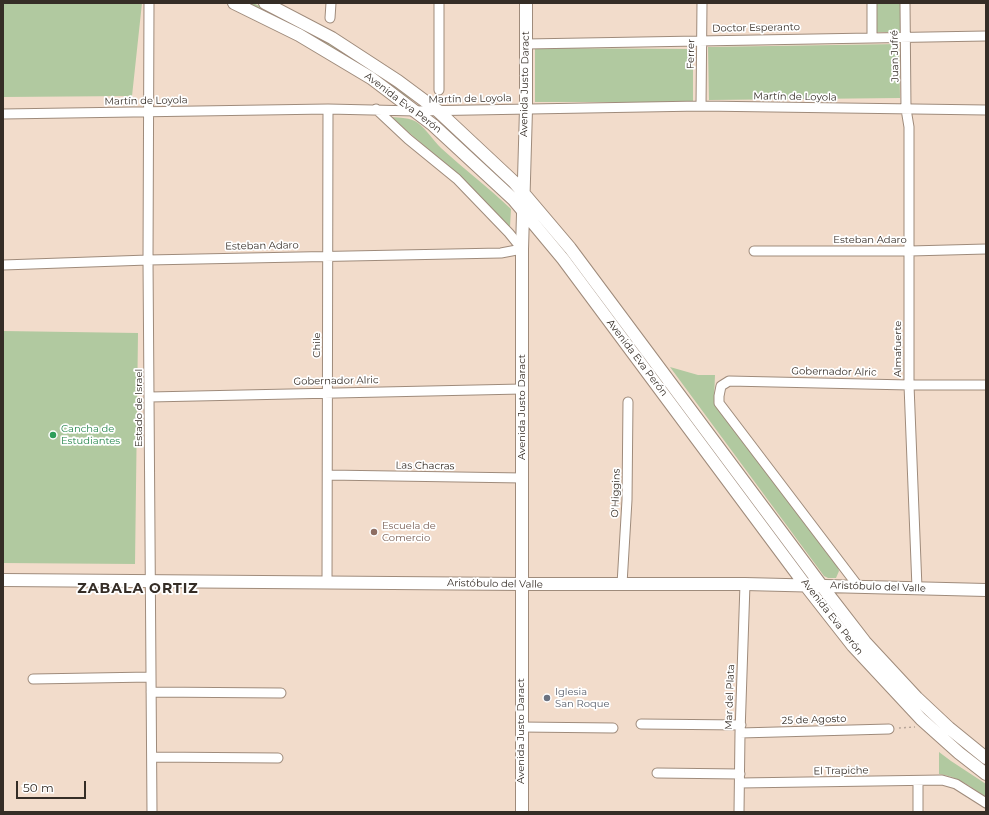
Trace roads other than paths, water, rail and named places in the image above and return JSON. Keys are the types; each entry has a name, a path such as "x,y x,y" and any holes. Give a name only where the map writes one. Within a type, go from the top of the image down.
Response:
{"main road":[{"name":"Avenida Eva Perón","path":"234,3 299,34 371,78 433,125 513,199 563,259 806,586 853,646 921,719 959,753 986,774"},
{"name":"Avenida Eva Perón","path":"265,3 332,38 398,81 437,110 514,182 570,248 865,642 917,698 949,728 986,758"},
{"name":"Avenida Justo Daract","path":"522,812 522,250 526,109 526,3"},
{"name":"Aristóbulo del Valle","path":"3,580 150,582 745,584 986,590"}],"street":[{"name":"Estado de Israel","path":"149,3 150,112 148,260 152,812"},
{"path":"330,3 330,18"},
{"path":"439,3 439,90"},
{"name":"Ferrer","path":"701,106 703,40 702,3"},
{"path":"872,3 872,37"},
{"name":"Juan Jufré","path":"905,3 906,109"},
{"name":"Doctor Esperanto","path":"526,44 986,36"},
{"name":"Martín de Loyola","path":"3,114 328,109 416,111 701,106 986,110"},
{"name":"Chile","path":"327,582 328,109"},
{"path":"376,109 408,139 457,179 509,232 522,250"},
{"name":"Almafuerte","path":"906,109 909,127 909,385 917,588"},
{"name":"Esteban Adaro","path":"754,251 910,251 986,248"},
{"name":"Esteban Adaro","path":"3,265 328,255 501,253 522,250"},
{"name":"Gobernador Alric","path":"858,586 719,403 719,396 722,386 729,381 986,385"},
{"name":"Gobernador Alric","path":"150,397 522,389"},
{"name":"O'Higgins","path":"622,584 627,500 628,402"},
{"name":"Las Chacras","path":"328,475 522,478"},
{"name":"Mar del Plata","path":"739,812 745,584"},
{"path":"33,679 151,677"},
{"path":"151,692 281,692"},
{"name":"25 de Agosto","path":"641,724 740,729 889,729"},
{"path":"521,727 613,728"},
{"path":"152,757 278,758"},
{"name":"El Trapiche","path":"657,773 740,779 942,780 956,784 986,804"},
{"path":"918,781 918,812"}],"place":[{"name":"Cancha de Estudiantes","path":"53,435"},
{"name":"Escuela de Comercio","path":"374,532"},
{"name":"Iglesia San Roque","path":"547,698"}],"district":[{"name":"ZABALA ORTIZ","path":"138,589"}]}
